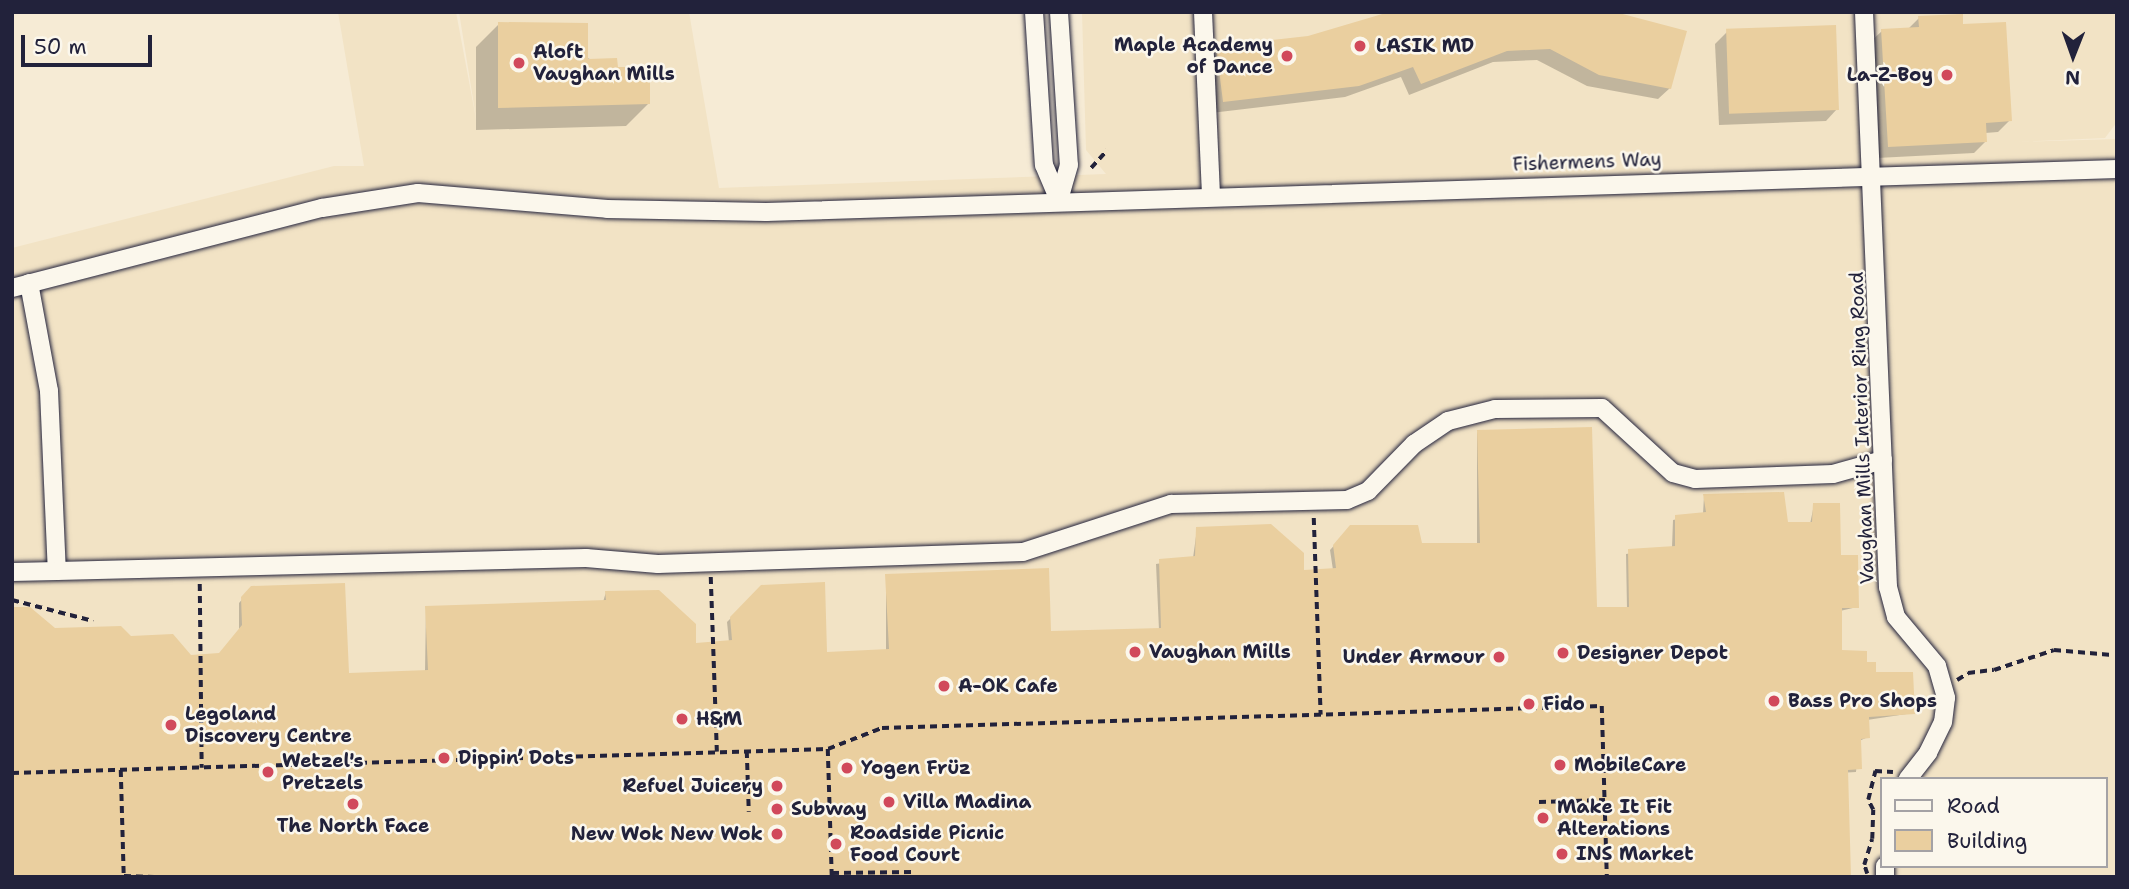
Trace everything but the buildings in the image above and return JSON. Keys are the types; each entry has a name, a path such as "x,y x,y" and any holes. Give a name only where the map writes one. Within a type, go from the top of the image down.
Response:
{"street":[{"path":"1034,12 1044,165 1059,200"},
{"path":"1059,12 1069,165 1059,200"},
{"path":"1203,12 1212,195"},
{"name":"Vaughan Mills Interior Ring Road","path":"1864,12 1873,174 1888,587 1895,617 1926,649 1944,690 1943,722 1911,776"},
{"name":"Fishermens Way","path":"21,285 322,208 418,193 607,209 765,212 1212,195 2117,169"},
{"path":"21,285 49,391 57,571"},
{"path":"12,572 586,558 659,564 1023,552 1171,504 1313,502 1359,496 1423,436 1448,421 1495,409 1602,408 1673,473 1695,479 1833,474 1884,460"}],"path":[{"path":"1091,168 1107,149"},
{"path":"1313,502 1321,715"},
{"path":"710,561 717,752"},
{"path":"200,568 202,768"},
{"path":"12,600 93,621"},
{"path":"1944,690 1968,673 1994,670 2054,650 2112,655"},
{"path":"12,773 828,748 882,728 1602,706 1607,877"},
{"path":"828,748 832,875 913,872"},
{"path":"747,751 749,813"},
{"path":"121,770 124,876 162,877"},
{"path":"1869,877 1864,865 1872,838 1873,810 1868,800 1875,771 1911,776"},
{"path":"1539,802 1605,800"}],"shaded area":[{"path":"338,12 456,12 477,124 459,12 689,12 719,188 1106,174 1086,150 1082,12 2117,12 2117,122 2105,138 2016,142 2117,139 2117,877 12,877 12,248 334,166 364,166"}],"place":[{"name":"LASIK MD","path":"1360,46"},
{"name":"Maple Academy of Dance","path":"1287,56"},
{"name":"Aloft Vaughan Mills","path":"519,63"},
{"name":"La-Z-Boy","path":"1947,75"},
{"name":"Vaughan Mills","path":"1135,652"},
{"name":"Designer Depot","path":"1563,653"},
{"name":"Under Armour","path":"1499,657"},
{"name":"A-OK Cafe","path":"944,686"},
{"name":"Bass Pro Shops","path":"1774,701"},
{"name":"Fido","path":"1529,704"},
{"name":"H&M","path":"682,719"},
{"name":"Legoland Discovery Centre","path":"171,725"},
{"name":"Dippin’ Dots","path":"444,758"},
{"name":"MobileCare","path":"1560,765"},
{"name":"Yogen Früz","path":"847,768"},
{"name":"Wetzel's Pretzels","path":"268,772"},
{"name":"Refuel Juicery","path":"777,786"},
{"name":"Villa Madina","path":"889,802"},
{"name":"The North Face","path":"353,804"},
{"name":"Subway","path":"777,809"},
{"name":"Make It Fit Alterations","path":"1543,818"},
{"name":"New Wok New Wok","path":"777,834"},
{"name":"Roadside Picnic Food Court","path":"836,844"},
{"name":"INS Market","path":"1562,854"}]}
